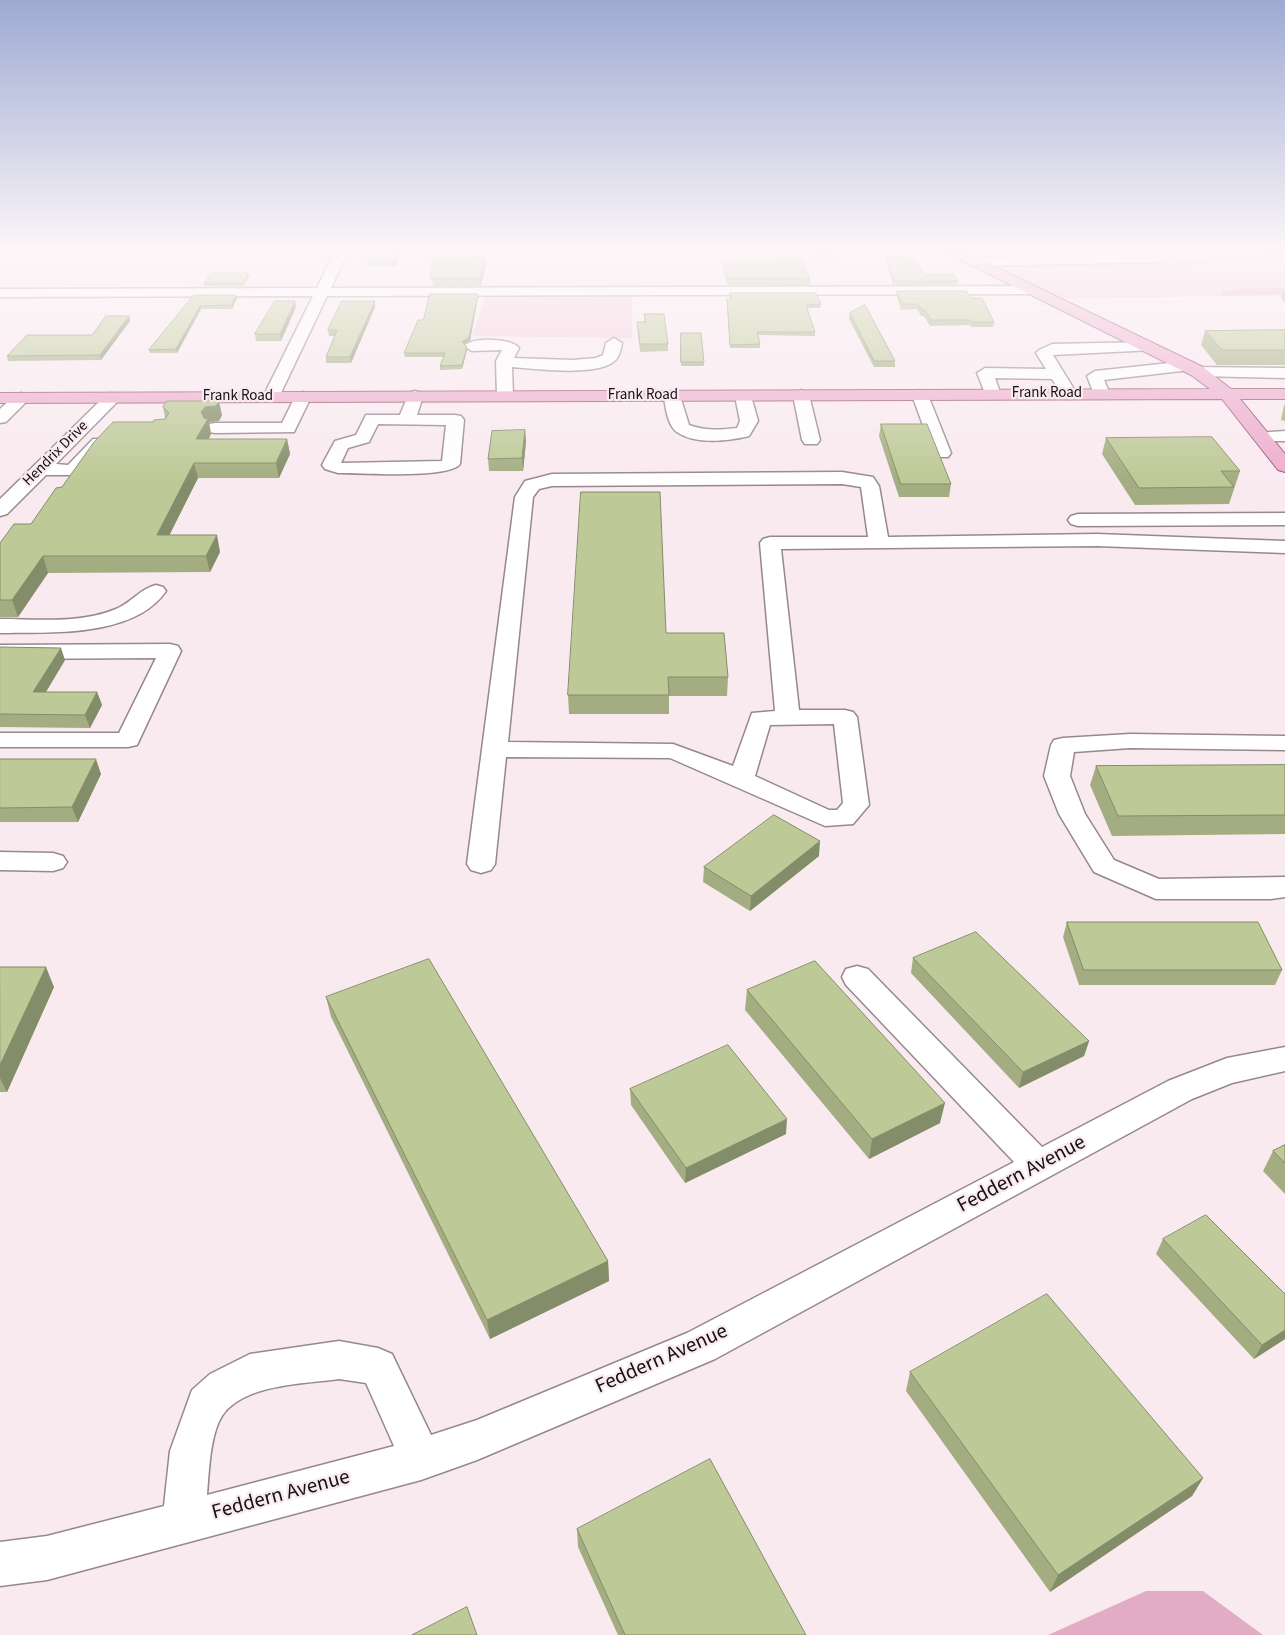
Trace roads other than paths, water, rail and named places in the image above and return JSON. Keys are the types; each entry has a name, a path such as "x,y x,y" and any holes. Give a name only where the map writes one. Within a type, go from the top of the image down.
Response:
{"main road":[{"path":"1112,329 1192,369 1227,394 1285,466"},
{"name":"Frank Road","path":"0,398 1284,394"}],"street":[{"path":"271,397 303,329"},
{"path":"606,360 614,351 614,343"},
{"path":"472,346 504,345 512,348 504,361 505,396"},
{"path":"1069,394 1044,354 1052,349 1149,347"},
{"path":"1111,348 1136,371"},
{"path":"504,361 521,364 580,364 606,360 618,367 614,371 597,373 535,373"},
{"path":"1102,394 1095,376 1136,371 1192,369 1285,372"},
{"path":"1261,371 1284,394"},
{"path":"993,395 985,373 1056,374"},
{"path":"801,395 811,440"},
{"path":"920,395 942,454"},
{"path":"407,420 415,396"},
{"path":"672,396 682,428 695,434 712,436 743,432 749,421 743,396"},
{"path":"215,428 288,428 303,397"},
{"path":"0,418 21,398"},
{"name":"Hendrix Drive","path":"0,510 112,398"},
{"path":"372,419 407,420 455,420 451,464 438,468 338,468 330,465 341,445 363,438 372,419"},
{"path":"40,469 73,471 111,431 80,429"},
{"path":"1263,437 1285,436"},
{"path":"481,864 524,497 532,485 552,480 842,478 866,481 870,486 879,543"},
{"path":"1078,520 1285,519"},
{"path":"788,717 770,543 1097,540 1285,547"},
{"path":"0,626 74,623 112,618 138,606 156,590"},
{"path":"0,652 170,651 128,740 0,740"},
{"path":"494,749 672,751 741,779 825,818 844,818 856,805 845,716 760,718 741,779"},
{"path":"1285,743 1130,740 1063,746 1057,776 1072,814 1104,866 1156,889 1271,889 1285,887"},
{"path":"0,861 53,862"},
{"path":"857,977 1039,1166"},
{"name":"Feddern Avenue","path":"0,1564 47,1558 421,1459 477,1440 702,1346 1180,1090 1227,1072 1285,1059"},
{"path":"184,1522 190,1451 206,1404 224,1388 250,1373 339,1360 378,1367 421,1459"}]}
